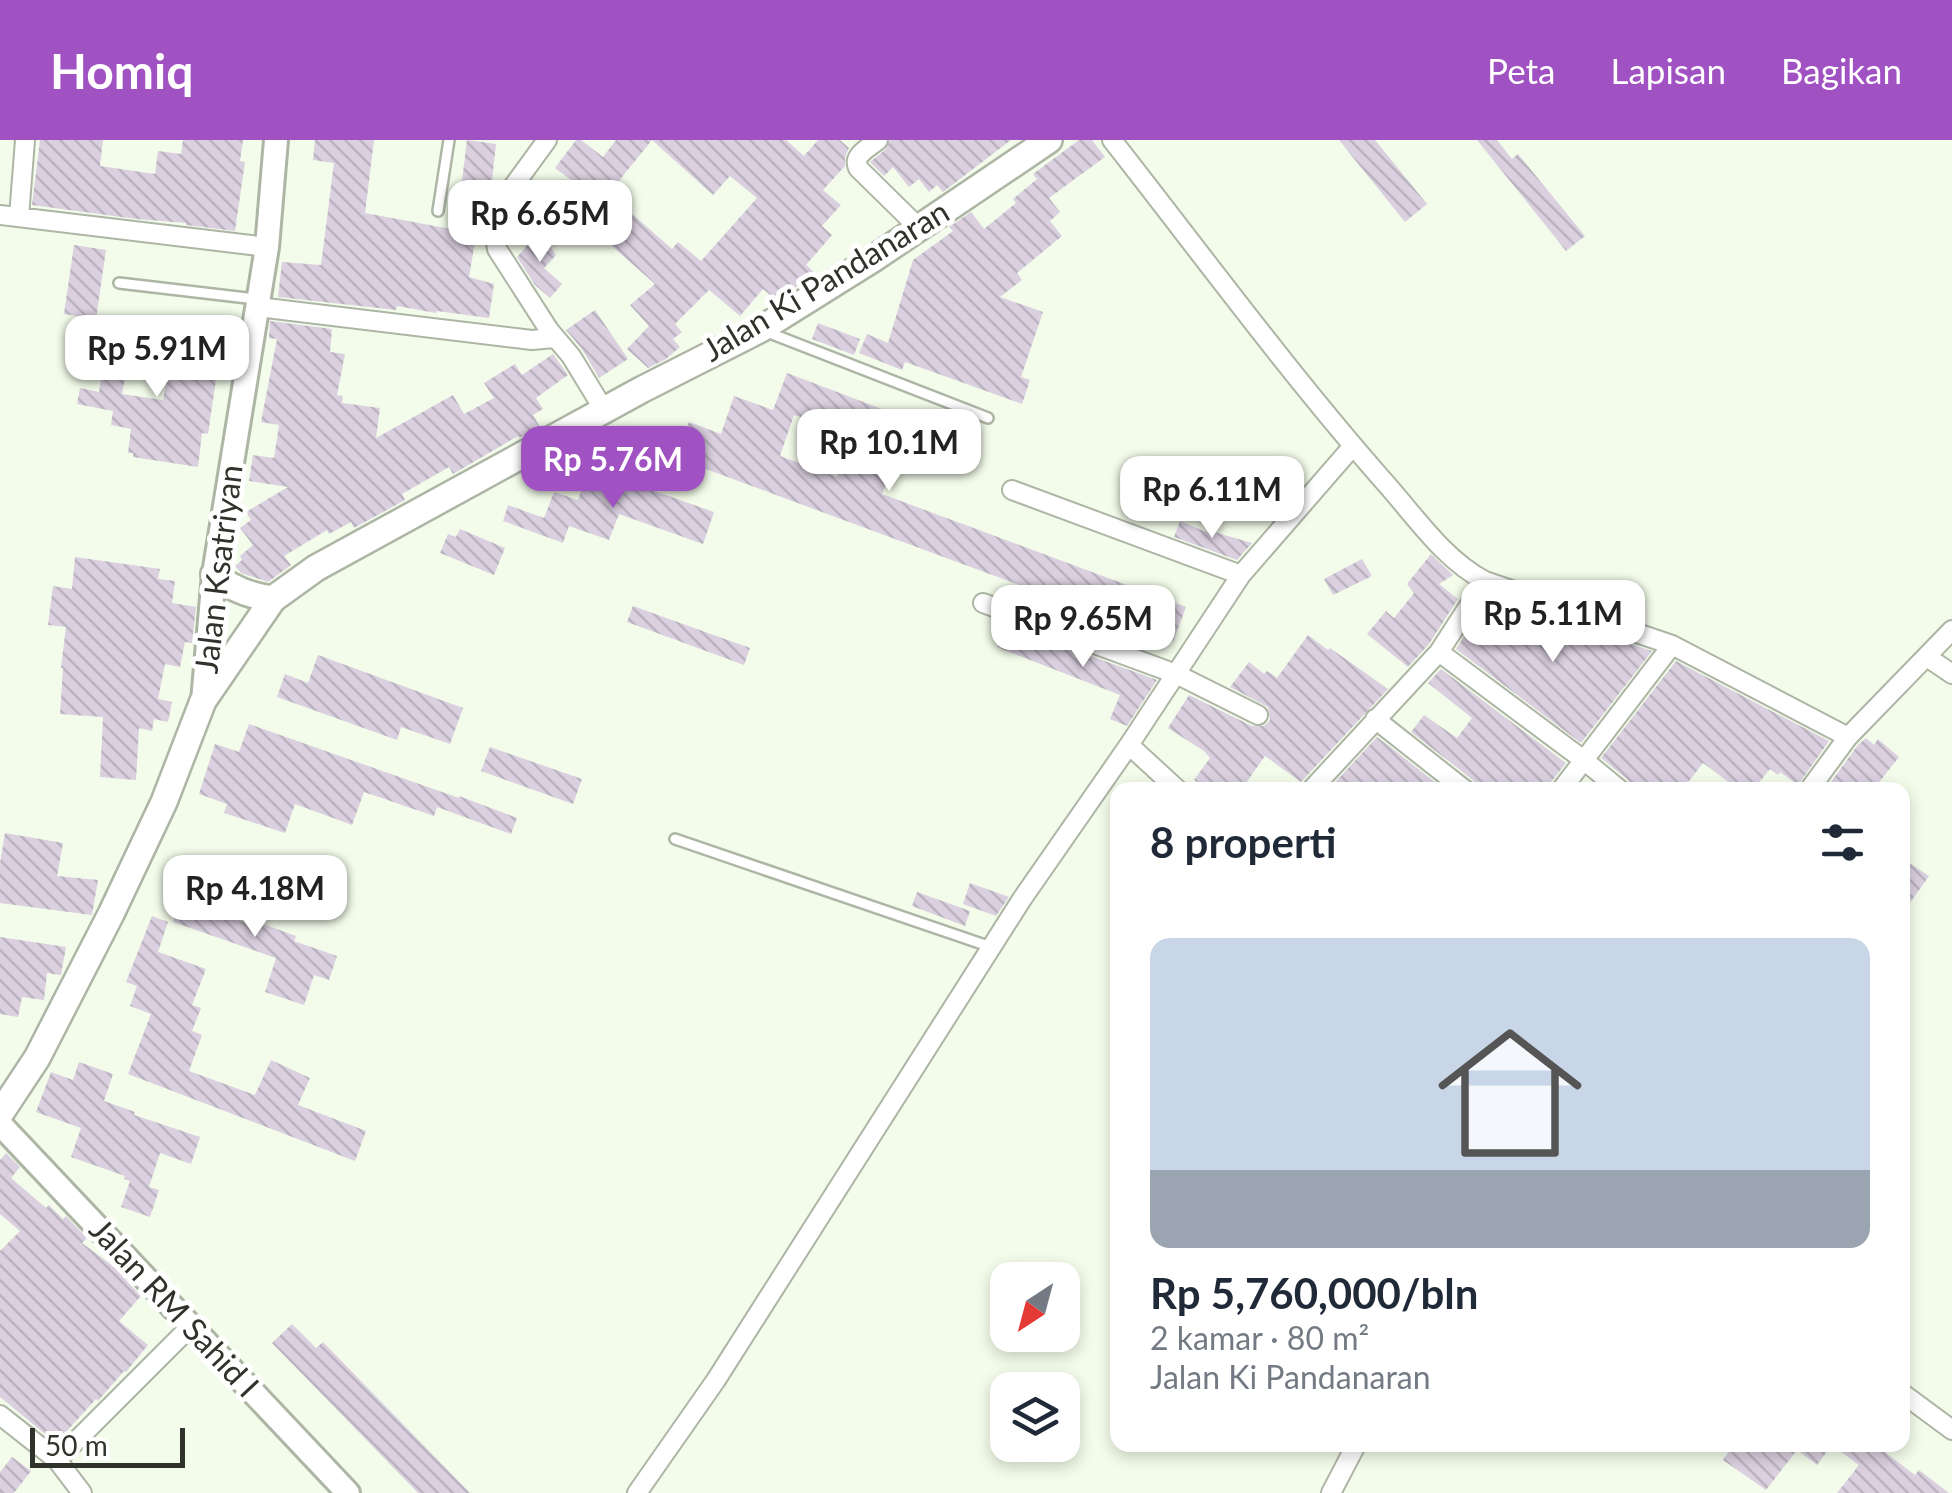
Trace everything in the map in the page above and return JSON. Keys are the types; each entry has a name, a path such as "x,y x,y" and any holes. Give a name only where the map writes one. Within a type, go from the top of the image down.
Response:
{"main road":[{"name":"Jalan Ki Pandanaran","path":"5,1107 37,1058 110,914 164,802 202,701 273,599 316,568 691,363 761,329 918,228 1033,144"},
{"path":"214,574 240,591 273,599"}],"street":[{"path":"25,140 9,216 268,248"},
{"name":"Jalan Ksatriyan","path":"202,701 214,574 268,248 276,140"},
{"path":"547,140 496,215 497,249 604,410"},
{"path":"878,140 858,156 858,168 918,228"},
{"path":"1112,140 1353,446 1457,563 1485,581 1672,645 1848,737"},
{"path":"259,303 532,340 554,338"},
{"path":"638,1493 716,1380 1022,899 1241,575 1353,446"},
{"path":"1012,490 1241,575"},
{"path":"1318,782 1439,652 1485,581"},
{"path":"983,603 1176,674 1258,715"},
{"path":"1814,782 1848,737 1952,630"},
{"path":"1568,782 1672,645"},
{"path":"1439,652 1610,782"},
{"path":"1927,656 1952,674"},
{"path":"1375,720 1455,782"},
{"path":"1129,745 1169,782"},
{"path":"5,1107 24,1149"},
{"name":"Jalan RM Sahid I","path":"0,1124 348,1493"},
{"path":"58,1460 191,1326"},
{"path":"1910,1399 1952,1430"},
{"path":"0,1415 58,1460 82,1492"},
{"path":"1331,1493 1352,1452"}],"lane":[{"path":"438,211 449,140"},
{"path":"119,283 259,303"},
{"path":"761,329 988,418"},
{"path":"675,839 991,947"}],"building":[{"path":"40,140 103,140 100,166 155,174 158,151 181,154 183,140 243,140 240,161 245,162 235,231 32,205"},
{"path":"315,140 374,140 365,213 456,230 467,140 496,144 490,200 483,219 479,218 469,277 494,284 489,318 278,297 282,262 321,265 334,163 313,160"},
{"path":"576,140 603,157 616,140 652,140 614,187 625,196 613,212 555,168"},
{"path":"652,140 786,140 804,156 818,140 840,140 849,148 845,166 823,190 841,205 822,226 832,235 806,265 816,274 776,300 763,289 740,316 709,290 675,324 682,332 673,339 680,347 648,368 627,349 649,326 630,305 655,284 604,239 629,211 672,249 678,242 701,261 757,198 730,176 713,195"},
{"path":"890,140 1011,140 943,192 937,185 929,192 919,179 909,187 893,167 884,176 870,162 886,149"},
{"path":"1079,140 1092,140 1105,157 1049,198 1060,212 1050,221 1062,236 1017,273 1022,280 1000,297 1043,312 1021,377 1030,380 1022,404 905,362 902,370 859,353 867,334 888,343 913,260 953,231 949,227 971,212 984,229 1016,203 1013,199 1037,179 1033,174"},
{"path":"1339,140 1375,140 1427,204 1405,222"},
{"path":"1477,140 1497,140 1512,159 1518,154 1585,236 1566,251"},
{"path":"540,231 556,255 544,268 562,284 550,298 535,285 517,257"},
{"path":"74,245 106,250 96,319 64,314"},
{"path":"595,310 628,359 599,378 566,330"},
{"path":"270,321 332,329 330,352 345,354 337,395 343,396 342,403 380,408 376,438 453,395 464,414 494,398 484,383 515,364 522,375 553,354 568,375 536,398 543,409 533,415 540,427 453,474 449,467 402,494 405,500 354,528 351,522 329,534 327,530 284,556 291,565 268,582 241,573 235,566 253,545 240,528 251,520 246,512 288,487 249,481 253,455 274,458 279,425 261,422 277,339 269,338"},
{"path":"818,323 860,339 854,355 812,339"},
{"path":"108,339 199,356 198,362 218,366 208,434 202,433 198,467 133,457 133,453 128,453 131,429 111,425 113,411 77,404 80,388 99,392","holes":["128,361 169,368 163,400 122,394"]},
{"path":"787,373 911,420 882,494 1186,607 1173,642 676,458 689,422 721,434 734,396 773,410","holes":["794,415 853,437 837,477 780,456"]},
{"path":"589,468 714,512 703,544 619,514 609,540 569,526 563,543 503,521 508,505 544,518 554,492 578,500"},
{"path":"1180,521 1213,535 1214,532 1252,543 1237,560 1174,537"},
{"path":"460,529 505,548 494,575 440,553 448,534 456,537"},
{"path":"1431,554 1453,575 1439,584 1458,599 1429,644 1408,667 1367,634 1386,611 1394,618 1414,593 1407,584"},
{"path":"75,557 160,569 158,579 175,581 172,603 196,607 192,643 185,642 180,667 165,664 158,699 172,702 168,722 154,719 152,731 139,728 136,780 100,777 103,717 60,714 66,627 48,625 53,586 72,589"},
{"path":"1362,559 1372,576 1333,595 1324,579"},
{"path":"1487,605 1496,611 1500,605 1513,614 1517,608 1533,619 1537,612 1652,651 1581,743 1456,649"},
{"path":"633,606 750,648 744,665 627,622"},
{"path":"1006,625 1157,680 1127,726 1110,719 1120,695 997,647"},
{"path":"1308,635 1388,689 1301,782 1265,756 1247,782 1194,780 1210,758 1168,728 1189,695 1252,726 1264,726 1270,720 1268,707 1230,687 1249,662 1277,678"},
{"path":"318,655 463,708 450,744 401,727 397,740 277,697 285,674 308,683"},
{"path":"1676,661 1829,741 1800,782 1770,769 1759,782 1728,782 1703,763 1688,782 1629,782 1601,758"},
{"path":"1441,669 1566,763 1551,782 1474,782 1411,732 1424,715 1457,738 1472,718 1428,683"},
{"path":"249,724 517,818 511,834 437,807 434,816 364,792 352,825 295,804 285,833 224,813 227,804 199,794 215,744 239,752"},
{"path":"1377,737 1435,782 1335,782"},
{"path":"1866,738 1874,745 1878,739 1899,757 1879,782 1831,782"},
{"path":"490,747 582,779 573,804 481,771"},
{"path":"5,833 63,843 57,876 98,880 92,915 0,903"},
{"path":"1910,863 1929,876 1910,903"},
{"path":"202,871 219,877 217,883 230,887 220,914 261,928 263,924 296,936 294,941 337,956 329,980 314,975 304,1005 265,992 276,958 173,922 182,896 188,898 196,876 200,877"},
{"path":"970,883 1009,897 996,916 963,904"},
{"path":"917,892 970,911 965,926 912,906"},
{"path":"152,916 168,922 158,952 206,969 192,1005 201,1008 192,1031 202,1035 189,1071 255,1095 271,1060 310,1078 298,1105 366,1131 355,1161 128,1074 151,1014 130,1006 137,986 126,982"},
{"path":"0,937 66,947 61,975 47,973 44,1000 22,997 18,1017 0,1014"},
{"path":"79,1062 113,1074 104,1101 200,1137 191,1164 160,1153 149,1187 159,1190 150,1217 121,1207 130,1181 125,1176 71,1157 81,1128 36,1112 51,1072 73,1080"},
{"path":"6,1153 20,1167 11,1178 46,1208 49,1205 63,1219 66,1216 87,1238 82,1243 113,1266 141,1296 119,1321 148,1345 56,1443 0,1397 0,1251 20,1231 0,1214 0,1160"},
{"path":"292,1324 316,1348 323,1342 470,1493 418,1493 272,1343"},
{"path":"1728,1452 1795,1452 1766,1490 1723,1460"},
{"path":"1800,1452 1827,1452 1817,1465"},
{"path":"1841,1452 1887,1452 1915,1475 1919,1470 1949,1493 1837,1493 1859,1465"},
{"path":"12,1457 31,1471 14,1493 0,1493 0,1472"}]}
